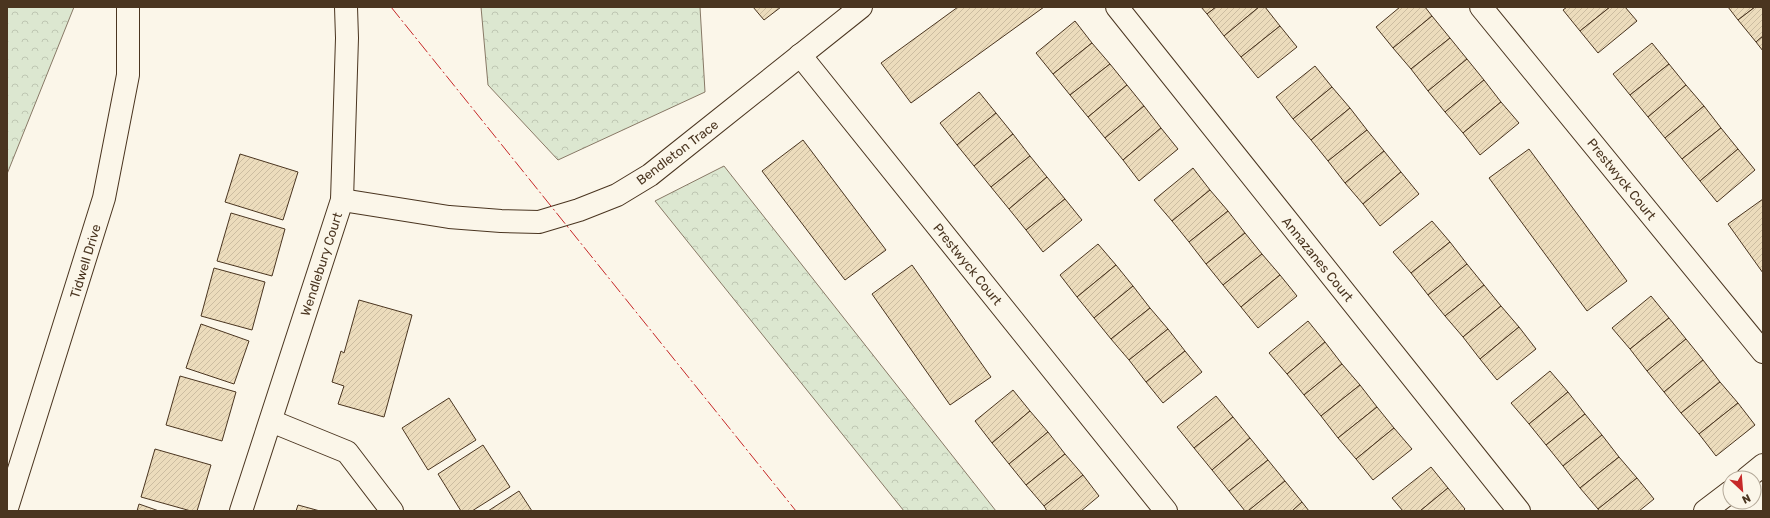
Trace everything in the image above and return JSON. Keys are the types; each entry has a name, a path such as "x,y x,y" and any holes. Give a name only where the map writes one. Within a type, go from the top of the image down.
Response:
{"street":[{"name":"Tidwell Drive","path":"7,508 104,198 128,75 128,7"},
{"name":"Wendlebury Court","path":"241,511 342,200 347,38 346,7"},
{"name":"Bendleton Trace","path":"342,200 449,217 501,221 539,222 579,210 617,195 650,175 861,7"},
{"name":"Annazanes Court","path":"1117,7 1519,511"},
{"name":"Prestwyck Court","path":"1482,7 1763,352"},
{"name":"Prestwyck Court","path":"800,55 1166,511"},
{"path":"271,421 347,452 392,511"},
{"path":"1706,511 1722,498"}],"green space":[{"path":"7,7 74,7 7,174"},
{"path":"481,7 700,7 705,92 558,160 488,85"},
{"path":"724,166 996,511 904,511 655,201"}],"building":[{"path":"753,7 781,7 764,20"},
{"path":"958,7 1044,7 911,103 881,63"},
{"path":"1201,7 1216,7 1207,14"},
{"path":"1216,7 1259,7 1224,36 1207,14"},
{"path":"1259,7 1265,7 1280,26 1241,57 1224,36"},
{"path":"1400,7 1425,7 1432,16 1393,48 1376,27"},
{"path":"1567,7 1610,7 1580,31 1563,10"},
{"path":"1610,7 1625,7 1637,21 1598,53 1580,31"},
{"path":"1728,7 1755,7 1738,20"},
{"path":"1755,7 1763,7 1763,36 1756,42 1738,20"},
{"path":"1432,16 1450,38 1411,69 1393,48"},
{"path":"1075,21 1092,43 1053,74 1036,53"},
{"path":"1280,26 1297,47 1258,78 1241,57"},
{"path":"1763,36 1763,51 1756,42"},
{"path":"1450,38 1467,59 1428,91 1411,69"},
{"path":"1092,43 1110,64 1070,95 1053,74"},
{"path":"1652,43 1669,64 1630,95 1613,74"},
{"path":"1467,59 1484,80 1445,112 1428,91"},
{"path":"1110,64 1127,85 1088,117 1070,95"},
{"path":"1669,64 1686,85 1648,117 1630,95"},
{"path":"1315,66 1332,87 1293,119 1276,97"},
{"path":"1484,80 1501,102 1463,133 1445,112"},
{"path":"1127,85 1144,106 1105,138 1088,117"},
{"path":"1686,85 1704,106 1665,138 1648,117"},
{"path":"1332,87 1350,108 1311,140 1293,119"},
{"path":"979,92 996,113 957,145 940,123"},
{"path":"1501,102 1519,123 1480,155 1463,133"},
{"path":"1144,106 1161,128 1123,160 1105,138"},
{"path":"1704,106 1721,128 1682,159 1665,138"},
{"path":"1350,108 1367,130 1328,161 1311,140"},
{"path":"996,113 1013,134 974,166 957,145"},
{"path":"1161,128 1178,149 1139,181 1123,160"},
{"path":"1721,128 1738,149 1700,181 1682,159"},
{"path":"1367,130 1384,151 1345,183 1328,161"},
{"path":"1013,134 1030,156 991,187 974,166"},
{"path":"803,140 886,250 845,280 762,171"},
{"path":"1529,149 1627,281 1587,311 1489,178"},
{"path":"1738,149 1755,170 1717,202 1700,181"},
{"path":"1384,151 1401,172 1363,204 1345,183"},
{"path":"240,154 298,172 283,220 225,202"},
{"path":"1030,156 1047,177 1009,209 991,187"},
{"path":"1193,168 1210,190 1172,221 1154,200"},
{"path":"1401,172 1419,194 1380,226 1363,204"},
{"path":"1047,177 1065,199 1026,230 1009,209"},
{"path":"1210,190 1228,211 1189,242 1172,221"},
{"path":"1065,199 1082,220 1043,252 1026,230"},
{"path":"1763,199 1763,273 1728,224"},
{"path":"1228,211 1245,233 1206,264 1189,242"},
{"path":"231,213 285,229 272,276 217,261"},
{"path":"1432,221 1450,242 1411,273 1393,252"},
{"path":"1245,233 1262,254 1223,285 1206,264"},
{"path":"1450,242 1467,264 1428,295 1411,273"},
{"path":"1098,244 1116,265 1077,297 1060,275"},
{"path":"1262,254 1280,275 1241,307 1223,285"},
{"path":"1467,264 1484,285 1445,316 1428,295"},
{"path":"912,265 991,377 950,405 872,294"},
{"path":"1116,265 1133,286 1094,318 1077,297"},
{"path":"214,268 265,282 252,330 201,316"},
{"path":"1280,275 1297,296 1258,328 1241,307"},
{"path":"1484,285 1501,306 1463,337 1445,316"},
{"path":"1133,286 1150,308 1111,339 1094,318"},
{"path":"1651,296 1669,318 1630,349 1612,328"},
{"path":"359,300 412,315 384,417 338,404 344,386 332,382 341,351 344,353"},
{"path":"1501,306 1519,327 1480,359 1463,337"},
{"path":"1150,308 1168,329 1129,360 1111,339"},
{"path":"1669,318 1686,339 1647,371 1630,349"},
{"path":"1308,321 1325,342 1287,374 1269,353"},
{"path":"201,324 249,341 234,384 186,368"},
{"path":"1519,327 1536,349 1497,380 1480,359"},
{"path":"1168,329 1185,351 1146,382 1129,360"},
{"path":"1686,339 1703,360 1664,392 1647,371"},
{"path":"1325,342 1342,364 1304,395 1287,374"},
{"path":"1185,351 1202,372 1163,403 1146,382"},
{"path":"1703,360 1720,382 1681,413 1664,392"},
{"path":"1342,364 1360,385 1321,416 1304,395"},
{"path":"1550,371 1568,392 1529,424 1511,403"},
{"path":"180,376 236,392 222,441 166,425"},
{"path":"1720,382 1738,403 1699,434 1681,413"},
{"path":"1360,385 1377,407 1338,438 1321,416"},
{"path":"1013,390 1030,411 992,443 975,421"},
{"path":"1568,392 1585,414 1546,445 1529,424"},
{"path":"1216,396 1233,417 1194,448 1177,427"},
{"path":"449,398 476,440 428,470 402,428"},
{"path":"1738,403 1755,425 1716,456 1699,434"},
{"path":"1377,407 1394,428 1356,459 1338,438"},
{"path":"1030,411 1048,432 1009,464 992,443"},
{"path":"1585,414 1602,435 1563,466 1546,445"},
{"path":"1233,417 1250,438 1212,470 1194,448"},
{"path":"1394,428 1412,449 1373,480 1356,459"},
{"path":"1048,432 1065,454 1026,485 1009,464"},
{"path":"1602,435 1619,457 1580,488 1563,466"},
{"path":"1250,438 1268,460 1229,491 1212,470"},
{"path":"483,445 510,487 472,511 461,511 438,474"},
{"path":"155,449 211,465 197,511 191,511 141,497"},
{"path":"1065,454 1083,475 1044,506 1026,485"},
{"path":"1619,457 1637,478 1598,509 1580,488"},
{"path":"1268,460 1285,481 1248,511 1245,511 1229,491"},
{"path":"1431,467 1448,488 1420,511 1403,511 1392,498"},
{"path":"1083,475 1099,496 1081,511 1047,511 1044,506"},
{"path":"1637,478 1654,499 1639,511 1599,511 1598,509"},
{"path":"1285,481 1302,502 1292,511 1248,511"},
{"path":"1448,488 1465,509 1463,511 1420,511"},
{"path":"519,491 532,511 488,511"},
{"path":"1302,502 1309,511 1292,511"},
{"path":"139,504 159,511 137,511"},
{"path":"298,505 320,511 296,511"}],"power":[{"path":"391,7 796,511"}]}
